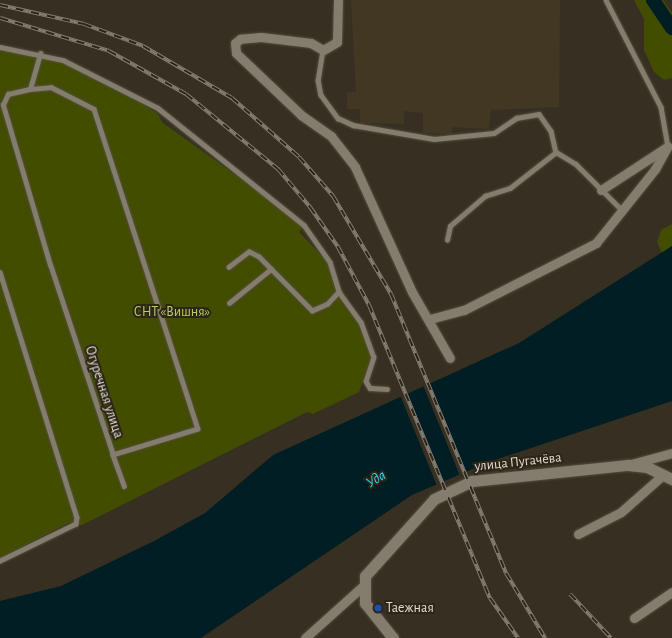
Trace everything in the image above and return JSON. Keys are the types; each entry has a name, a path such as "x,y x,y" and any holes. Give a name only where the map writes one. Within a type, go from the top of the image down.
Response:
{"street":[{"path":"338,0 337,42 323,50 282,37 240,39 235,43 236,53 302,115 331,136 355,167 412,292 430,319 450,358"},
{"path":"601,190 668,146"},
{"path":"430,319 464,310 571,258 596,243 656,170 668,146"},
{"path":"628,465 672,453"},
{"name":"улица Пугачёва","path":"363,586 371,566 416,516 434,499 472,481 628,465 647,467 667,477"},
{"path":"578,534 621,512 667,477"},
{"path":"305,638 363,586 371,614 393,638"},
{"path":"634,618 672,592"}],"lane":[{"path":"606,0 661,107 668,146"},
{"path":"0,47 40,53 63,60 158,108 304,225 330,262 339,292 361,322 374,357 366,381 370,388 387,389"},
{"path":"323,50 318,80 321,95 338,118 353,125 434,139 494,132 516,118 539,114 551,132 556,152 576,164 623,211"},
{"path":"30,89 40,53"},
{"name":"Огуречная улица","path":"51,87 94,109 198,429 113,455 8,129 3,100 8,94 30,89 51,87"},
{"path":"447,240 450,226 485,196 510,188 556,152"},
{"path":"229,267 249,252 271,269 312,311 328,304 339,292"},
{"path":"228,303 271,269"},
{"path":"0,272 77,517 76,524 0,561"},
{"path":"113,455 124,486"}],"shaded area":[{"path":"351,0 560,0 559,107 491,110 489,129 452,127 452,134 423,133 423,113 404,111 404,124 360,123 360,109 347,109 347,92 356,92"}],"green space":[{"path":"634,0 663,0 672,13 672,78 664,80 654,72 644,50 644,19"},
{"name":"СНТ «Вишня»","path":"0,51 53,59 124,92 157,113 163,123 261,193 303,228 299,232 324,258 366,331 373,353 359,392 313,414 307,412 82,525 68,523 0,558"},
{"path":"672,224 672,246 662,253 657,242 661,230"}],"water":[{"name":"Уда","path":"672,246 672,401 489,462 412,495 201,638 0,638 0,601 61,586 154,541 205,513 273,455 519,343"}],"pier":[{"path":"429,382 466,473 460,476 423,385"},
{"path":"406,392 444,483 437,486 400,395"}],"waterway":[{"path":"653,0 672,28"}],"railway":[{"path":"0,5 84,24 143,46 232,98 299,157 333,196 391,294 506,573 545,638"},
{"path":"0,18 109,51 186,94 278,169 310,207 338,247 369,305 490,598 518,638"},
{"path":"570,594 611,638"}],"place":[{"name":"Таежная","path":"378,608"}]}
